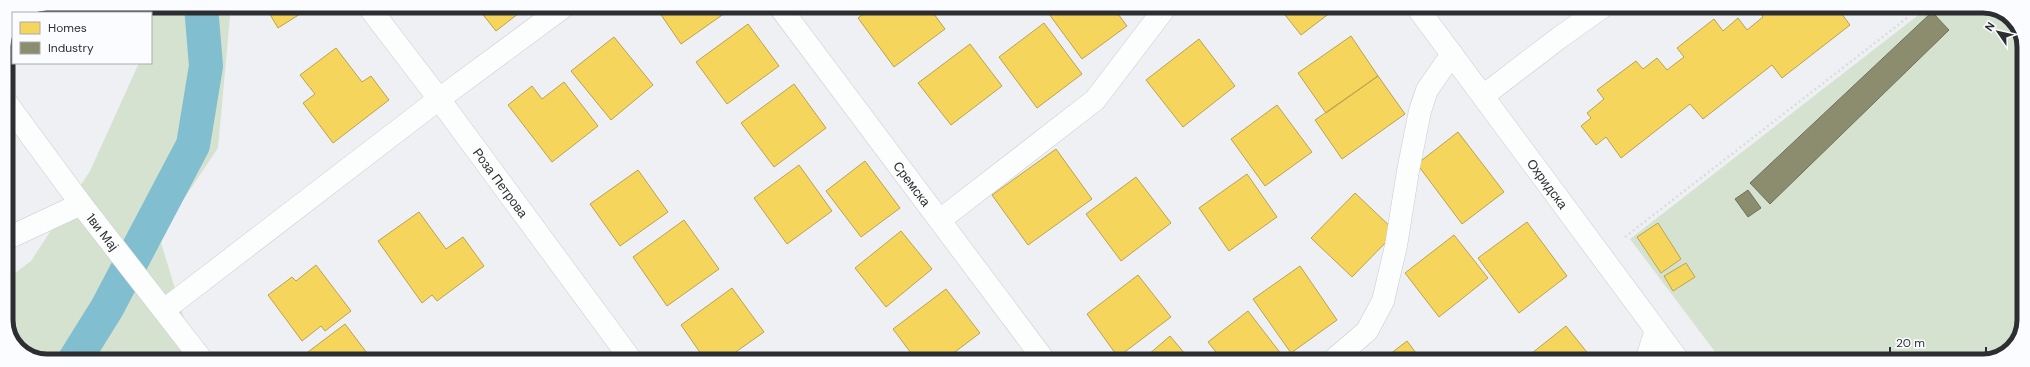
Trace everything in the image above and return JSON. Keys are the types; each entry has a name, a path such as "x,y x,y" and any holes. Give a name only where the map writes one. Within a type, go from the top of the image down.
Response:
{"street":[{"name":"Роза Петрова","path":"373,13 440,99 627,354"},
{"path":"164,310 440,99 556,13"},
{"name":"Сремска","path":"784,13 1040,354"},
{"path":"940,220 1095,100 1161,13"},
{"name":"Охридска","path":"1421,13 1674,354"},
{"path":"1483,96 1594,13"},
{"path":"1340,354 1367,332 1383,302 1396,246 1408,171 1420,111 1427,90 1452,54"},
{"name":"1ви Мај","path":"13,112 81,204 198,354"},
{"path":"13,236 81,204"},
{"path":"1648,354 1656,330"}],"path":[{"path":"1625,237 1907,18 1908,13"}],"green space":[{"path":"152,13 230,13 218,148 159,236 195,354 43,354 25,346 18,337 14,329 13,322 13,275 31,261 90,171 139,64 152,64"},
{"path":"1921,13 1987,13 2002,19 2011,28 2016,38 2017,45 2017,324 2009,342 2000,349 1983,354 1717,354 1630,239"}],"building: Homes":[{"path":"269,13 302,13 278,28"},
{"path":"482,13 519,13 496,31"},
{"path":"660,13 725,13 681,44"},
{"path":"865,13 933,13 945,29 894,67 858,18"},
{"path":"1117,13 1127,26 1082,59 1049,14"},
{"path":"1284,13 1330,13 1301,35"},
{"path":"1760,13 1841,13 1850,25 1782,78 1772,65 1703,119 1690,104 1621,158 1606,137 1596,145 1581,126 1591,118 1587,113 1604,99 1597,90 1636,61 1643,69 1657,58 1667,70 1684,57 1677,48 1714,19 1723,31 1738,18 1747,30 1763,17"},
{"path":"1044,23 1082,74 1037,108 999,57"},
{"path":"748,24 779,66 727,104 696,62"},
{"path":"1351,36 1378,76 1326,113 1298,73"},
{"path":"614,37 653,85 611,120 571,71"},
{"path":"1199,39 1235,86 1183,127 1146,80"},
{"path":"970,44 1002,86 951,125 918,83"},
{"path":"336,48 362,82 371,76 389,100 333,143 303,103 315,94 300,75"},
{"path":"1378,76 1405,114 1342,159 1315,120"},
{"path":"564,82 598,126 552,162 508,105 532,86 542,99"},
{"path":"794,84 826,128 774,167 741,123"},
{"path":"1277,105 1312,152 1265,186 1231,139"},
{"path":"1458,132 1504,192 1462,224 1417,164"},
{"path":"1056,149 1092,199 1028,245 992,195"},
{"path":"865,161 900,208 861,237 826,191"},
{"path":"799,165 832,211 787,244 754,198"},
{"path":"638,170 668,212 620,246 590,204"},
{"path":"1247,174 1277,217 1229,251 1199,208"},
{"path":"1136,177 1171,223 1121,261 1086,214"},
{"path":"1355,193 1396,232 1352,277 1311,238"},
{"path":"419,212 446,249 463,237 484,266 437,301 432,295 422,303 378,241"},
{"path":"684,220 719,269 667,306 633,257"},
{"path":"1527,222 1567,276 1519,313 1478,258"},
{"path":"1658,223 1681,259 1661,273 1637,237"},
{"path":"901,231 932,269 886,307 855,268"},
{"path":"1454,235 1488,278 1439,317 1405,273"},
{"path":"1686,263 1695,277 1673,291 1664,276"},
{"path":"316,265 351,311 325,331 321,326 302,341 268,295 292,277 296,281"},
{"path":"1300,266 1337,320 1291,353 1253,299"},
{"path":"1138,275 1171,317 1122,354 1116,354 1087,314"},
{"path":"732,288 764,332 733,354 701,354 681,325"},
{"path":"946,289 980,333 952,354 912,354 893,329"},
{"path":"1248,311 1281,354 1217,354 1208,342"},
{"path":"345,324 368,354 305,354"},
{"path":"1566,326 1588,354 1531,354"},
{"path":"1170,336 1185,354 1149,354"},
{"path":"1407,341 1417,354 1390,354"}],"building: Industry":[{"path":"1931,13 1933,13 1949,30 1770,204 1750,183"},
{"path":"1748,190 1761,208 1748,217 1735,199"}],"waterway":[{"path":"78,354 107,308 193,145 206,66 202,13"}]}
